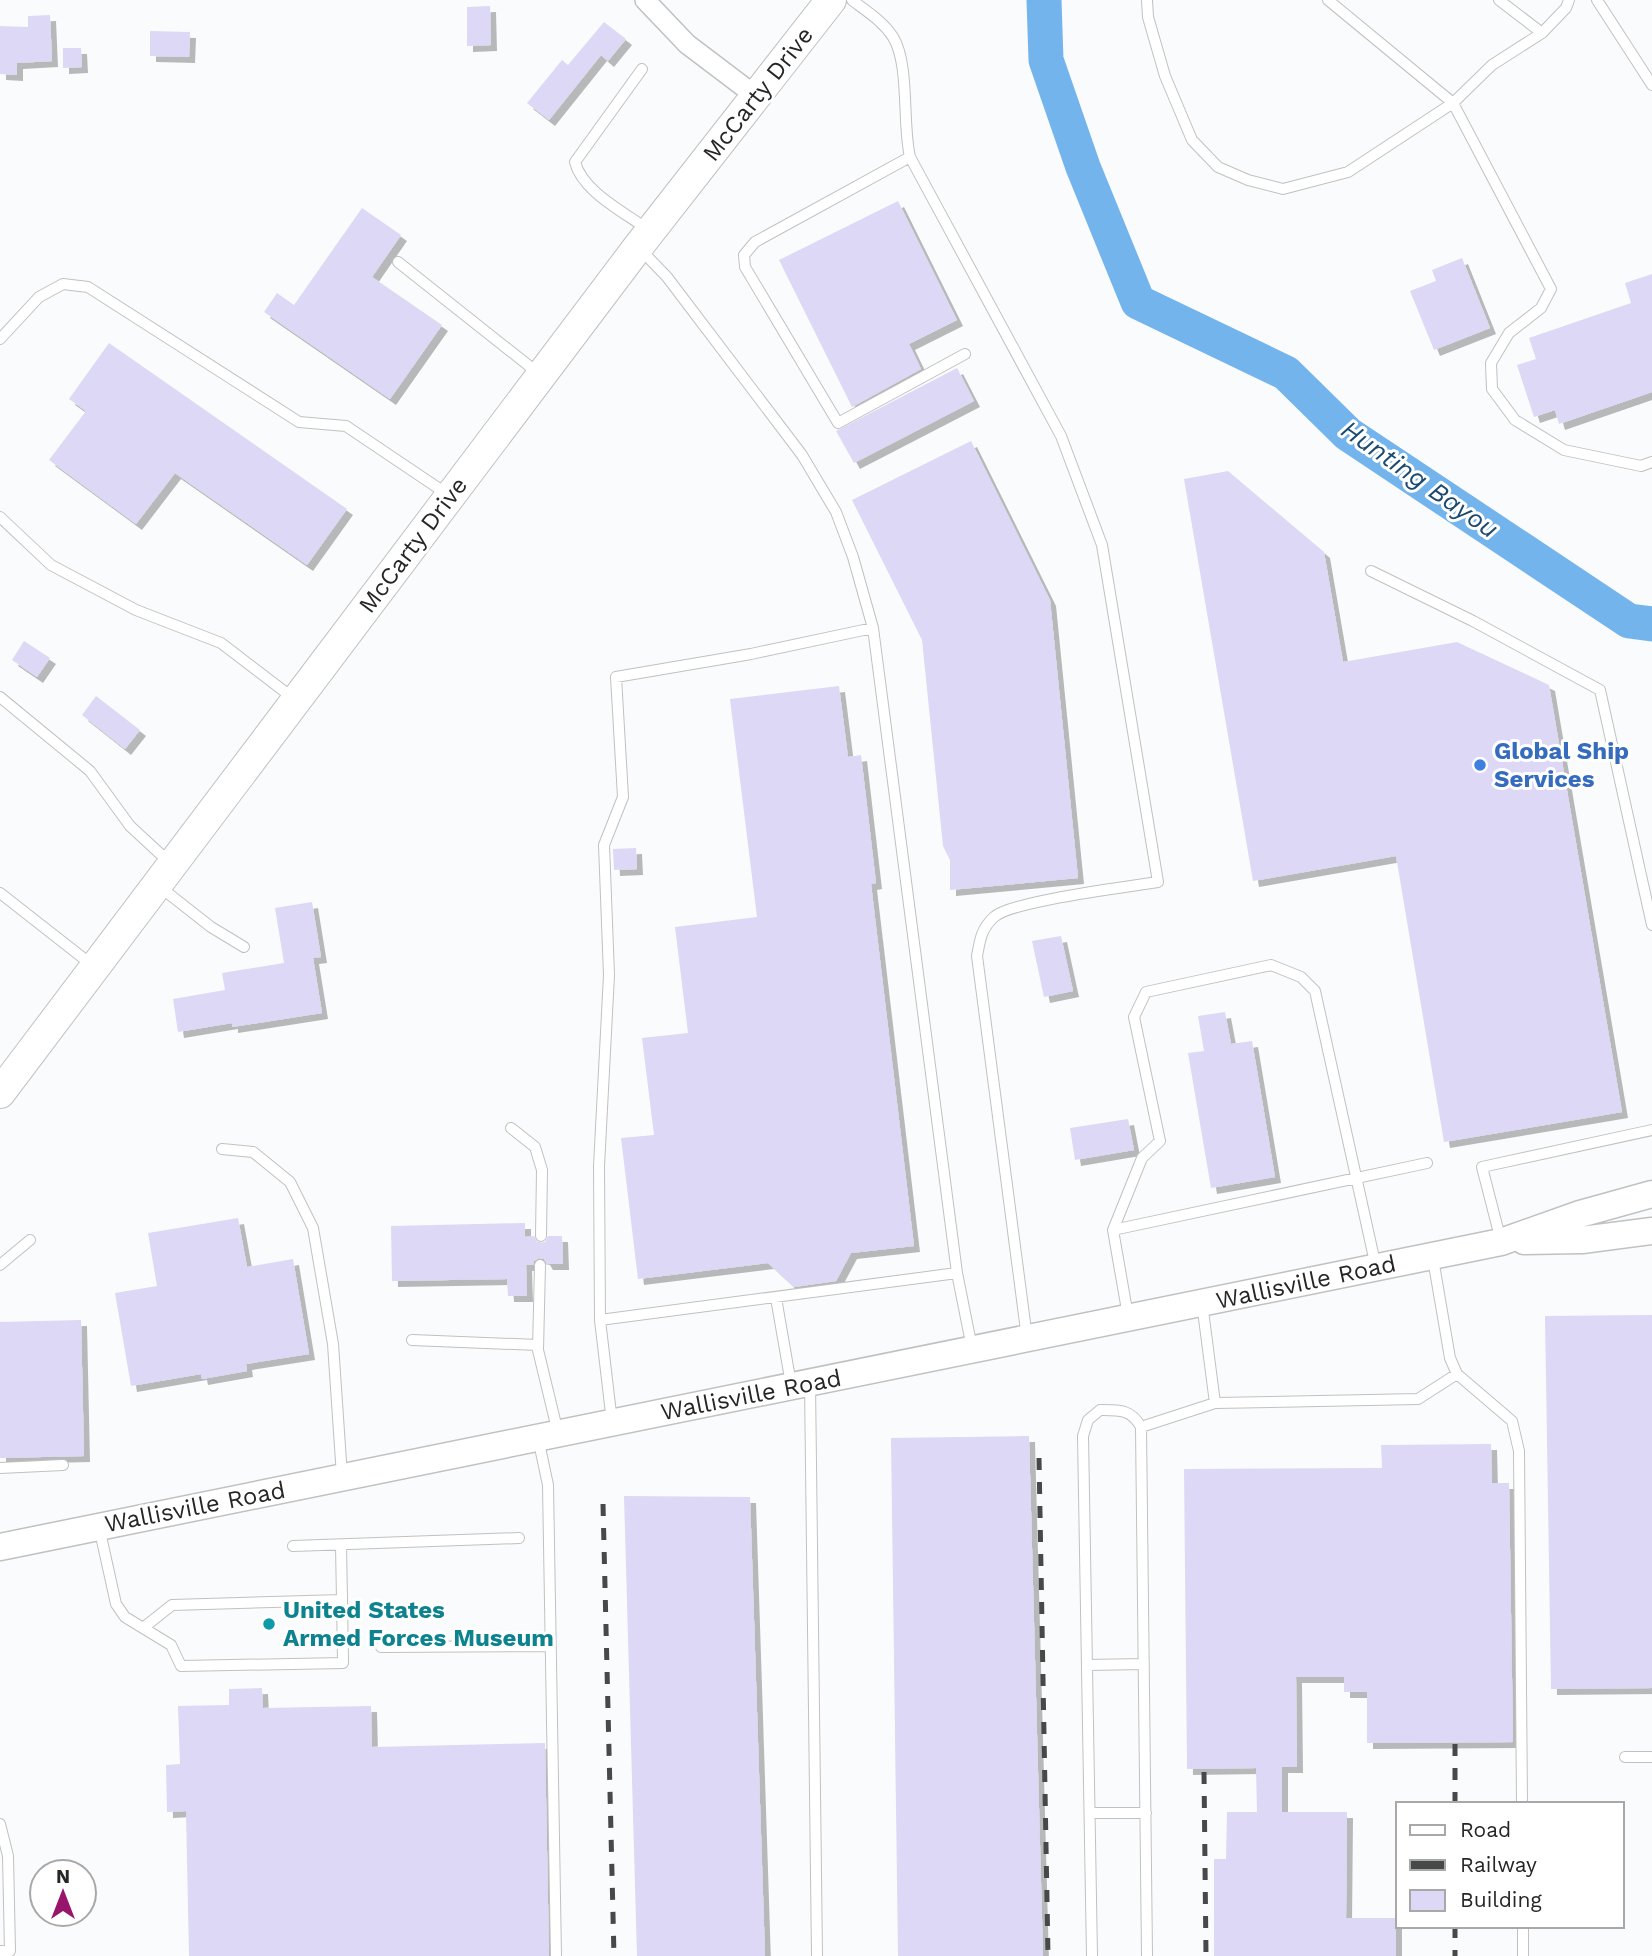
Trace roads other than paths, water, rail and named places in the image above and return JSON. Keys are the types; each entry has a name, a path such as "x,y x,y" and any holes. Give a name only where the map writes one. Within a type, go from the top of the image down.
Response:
{"main road":[{"name":"McCarty Drive","path":"0,1093 645,239 831,0"},
{"name":"Wallisville Road","path":"0,1546 1501,1242 1580,1214 1652,1194"},
{"name":"Wallisville Road","path":"1501,1242 1582,1240 1652,1231"}],"street":[{"path":"645,0 687,44 757,97"}],"lane":[{"path":"852,0 884,26 894,39 900,56 910,157 1060,436 1102,545 1158,881 1018,906 996,915 983,929 977,956 1027,1339"},
{"path":"1147,0 1148,17 1165,76 1192,140 1218,167 1248,180 1283,189 1348,172 1453,103 1492,65 1542,33 1566,8 1569,0"},
{"path":"1328,0 1453,103 1551,289 1541,308 1509,333 1491,363 1492,389 1515,420 1564,450 1641,466 1652,462"},
{"path":"1499,0 1542,33"},
{"path":"1597,0 1652,85"},
{"path":"642,69 575,162 578,174 645,239 667,277 802,455 836,512 853,557 873,628 957,1273 972,1350"},
{"path":"910,157 754,242 744,255 745,267 838,423 965,354"},
{"path":"398,262 541,376"},
{"path":"0,339 39,297 63,284 88,287 299,422 346,426 450,496"},
{"path":"0,517 51,565 136,610 221,643 296,701"},
{"path":"1371,570 1473,621 1600,690 1651,920"},
{"path":"612,1422 600,1320 599,1166 608,975 604,845 624,797 616,677 751,654 873,628"},
{"path":"0,697 90,771 165,875 211,927 244,947"},
{"path":"0,893 95,968"},
{"path":"1129,1318 1113,1230 1142,1158 1160,1141 1133,1017 1146,992 1271,965 1301,977 1315,990 1376,1268"},
{"path":"510,1128 535,1147 542,1170 541,1236"},
{"path":"1501,1242 1482,1167 1652,1130"},
{"path":"222,1149 253,1152 290,1182 313,1228 333,1344 342,1477"},
{"path":"1113,1230 1427,1163"},
{"path":"0,1265 30,1240"},
{"path":"1433,1256 1450,1358 1457,1374 1512,1422 1519,1451 1522,1802"},
{"path":"540,1265 538,1345 548,1436 556,1956"},
{"path":"600,1320 957,1273"},
{"path":"776,1298 801,1384 817,1956"},
{"path":"1202,1303 1215,1403"},
{"path":"412,1340 538,1345"},
{"path":"1141,1427 1215,1403 1418,1399 1457,1374"},
{"path":"1092,1956 1083,1436 1088,1420 1100,1410 1119,1410 1135,1416 1141,1427 1147,1956"},
{"path":"0,1468 63,1465"},
{"path":"99,1526 116,1604 125,1617 172,1645 181,1666 343,1663 341,1545"},
{"path":"293,1546 519,1538"},
{"path":"143,1628 172,1605 342,1600"},
{"path":"381,1647 550,1646"},
{"path":"1087,1665 1144,1664"},
{"path":"1625,1757 1652,1757"},
{"path":"1090,1813 1146,1813"},
{"path":"0,1824 8,1856 10,1951 0,1951"},
{"path":"1523,1928 1523,1956"}],"waterway":[{"name":"Hunting Bayou","path":"1044,0 1046,60 1083,167 1138,302 1286,373 1348,434 1629,621 1652,624"}],"railway":[{"path":"1039,1458 1048,1956"},
{"path":"603,1504 614,1956"},
{"path":"1455,1744 1455,1802"},
{"path":"1204,1772 1206,1956"},
{"path":"1455,1928 1455,1956"}],"place":[{"name":"Global Ship Services","path":"1480,765"},
{"name":"United States Armed Forces Museum","path":"269,1624"}]}
